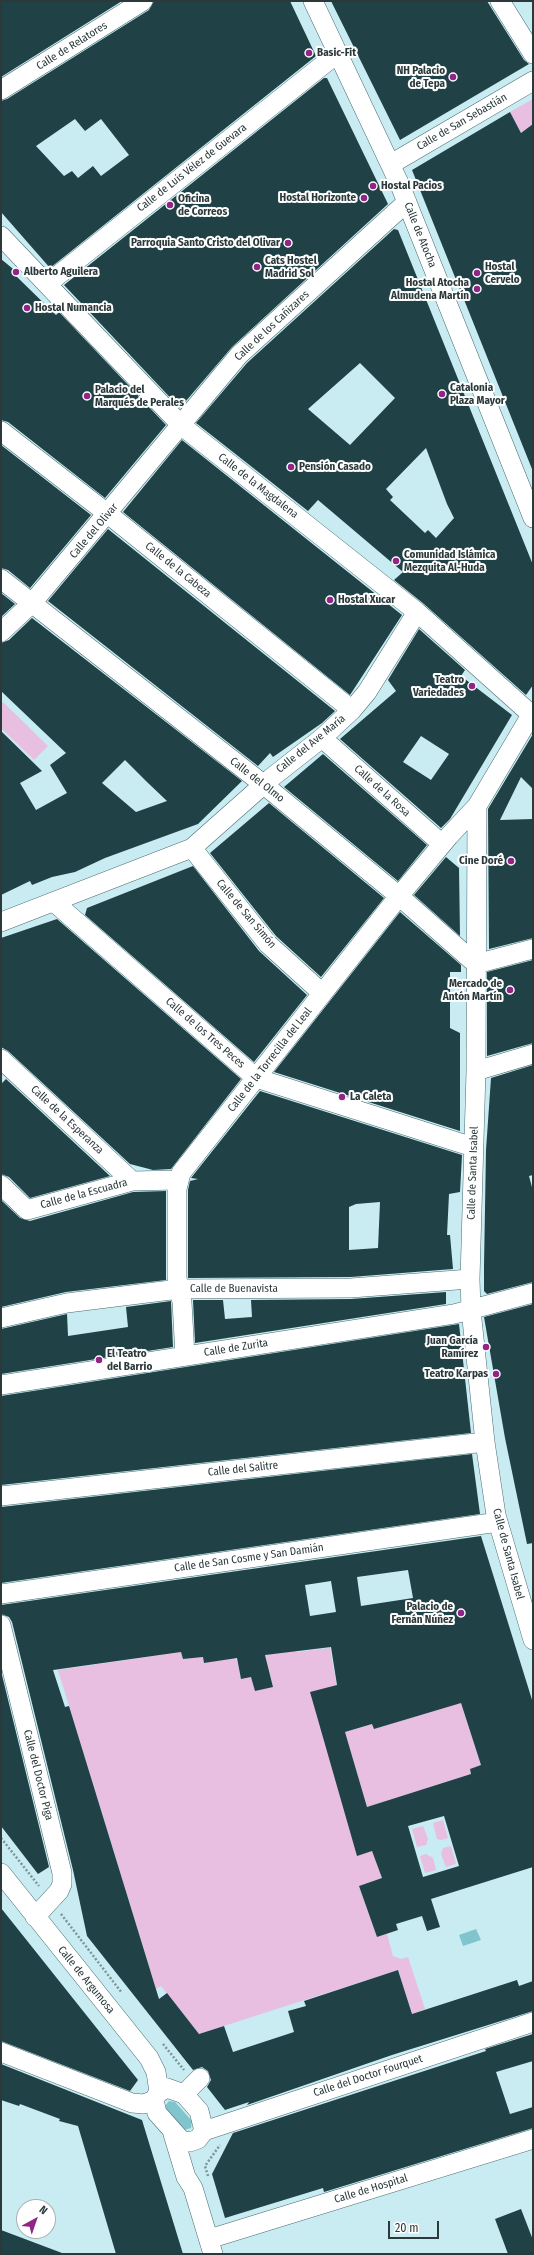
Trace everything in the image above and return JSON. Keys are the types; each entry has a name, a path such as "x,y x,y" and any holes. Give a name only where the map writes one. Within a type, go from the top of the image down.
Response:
{"street":[{"name":"Calle de Relatores","path":"1,90 143,1"},
{"name":"Calle de Atocha","path":"313,1 391,164 533,518"},
{"path":"500,1 533,54"},
{"name":"Calle de Luis Vélez de Guevara","path":"47,284 338,53"},
{"name":"Calle de San Sebastián","path":"391,164 533,81"},
{"name":"Calle de los Cañizares","path":"182,426 239,355 407,202"},
{"name":"Calle de la Magdalena","path":"1,236 182,426 417,612 532,716"},
{"name":"Calle del Olivar","path":"1,632 32,603 182,426"},
{"name":"Calle de la Cabeza","path":"1,432 108,514 352,710"},
{"name":"Calle del Olmo","path":"1,579 263,784 399,896 476,964"},
{"name":"Calle del Ave María","path":"1,922 192,848 263,784 322,738 352,710 367,692 417,612"},
{"path":"477,806 532,716"},
{"name":"Calle de la Rosa","path":"322,738 442,844"},
{"name":"Calle de la Torrecilla del Leal","path":"178,1180 184,1170 399,896 442,844 477,806"},
{"name":"Calle de Santa Isabel","path":"477,806 476,1071 470,1279 471,1310 486,1442 498,1522 533,1640"},
{"name":"Calle de San Simón","path":"192,848 268,944 322,993"},
{"name":"Calle de los Tres Peces","path":"54,902 256,1078 473,1147"},
{"path":"476,964 533,949"},
{"path":"476,1071 533,1054"},
{"name":"Calle de la Esperanza","path":"3,1066 132,1181"},
{"path":"178,1180 177,1278 185,1356"},
{"name":"Calle de la Escuadra","path":"1,1185 27,1210 132,1181 178,1180"},
{"name":"Calle de Buenavista","path":"1,1318 67,1303 179,1289 351,1288 470,1279"},
{"name":"Calle de Zurita","path":"1,1385 471,1310 533,1293"},
{"name":"Calle del Salitre","path":"1,1496 486,1442"},
{"name":"Calle de San Cosme y San Damián","path":"1,1594 498,1522"},
{"name":"Calle del Doctor Piga","path":"1,1625 62,1874 61,1888 52,1901 35,1917"},
{"name":"Calle de Argumosa","path":"1,1872 35,1917 149,2058 156,2072 157,2113 173,2134"},
{"name":"Calle del Doctor Fourquet","path":"173,2134 181,2140 190,2142 201,2135 533,2022"},
{"path":"1,2052 132,2102 144,2104 167,2088 193,2085 199,2111 201,2135 192,2163 201,2184 211,2247"},
{"path":"173,2134 186,2177 201,2184"},
{"name":"Calle de Hospital","path":"211,2247 533,2139"}],"path":[{"path":"1,1838 52,1901 125,1997"},
{"path":"160,2040 193,2085"},
{"path":"201,2184 205,2166 221,2144"}],"shaded area":[{"path":"533,99 533,124 521,133 510,112"},
{"path":"3,702 48,746 34,760 1,728 1,705"},
{"path":"329,1642 338,1693 338,1710 358,1855 372,1851 382,1878 359,1886 377,1937 387,1934 393,1956 401,1959 408,1957 425,2009 412,2014 398,1970 199,2034 161,1986 156,1989 58,1670 181,1652 183,1659 203,1657 204,1663 234,1658 237,1660 241,1679 251,1677 273,1686 265,1653 295,1650 296,1652 329,1648"},
{"path":"459,1698 481,1765 470,1769 471,1774 367,1807 345,1732 372,1724 374,1729 447,1707 447,1702"},
{"path":"443,1820 448,1838 441,1840 437,1839 433,1823"},
{"path":"423,1826 428,1839 426,1845 417,1847 412,1829"},
{"path":"451,1846 456,1864 446,1867 441,1854 443,1848"},
{"path":"426,1854 433,1858 436,1870 425,1873 420,1856"}],"water":[{"path":"476,1929 481,1940 463,1946 459,1935"},
{"path":"169,2101 175,2102 192,2121 191,2128 184,2130 166,2110 165,2106"}],"building":[{"path":"1,1 122,1 1,77"},
{"path":"154,1 290,1 316,56 50,268 1,212 1,101 7,99 149,10","holes":["75,119 85,131 101,119 129,155 101,176 93,166 78,178 72,171 64,176 36,146"]},
{"path":"331,1 487,1 524,60 529,64 400,140"},
{"path":"324,78 327,78 388,204 232,347 180,408 64,285"},
{"path":"510,112 521,133 533,124 532,469 412,170"},
{"path":"394,229 398,230 533,565 533,685 526,695 424,604 394,580 403,572 318,500 308,511 196,423 247,363","holes":["360,363 395,398 350,445 308,409","426,448 447,504 454,518 436,538 428,530 425,533 390,500 393,497 386,489"]},
{"path":"1,259 18,273 16,276 56,315 59,312 166,425 105,498 8,422 1,420"},
{"path":"182,440 402,615 350,695 123,512"},
{"path":"1,445 91,515 30,588 8,570 1,568"},
{"path":"108,529 335,711 322,723 273,757 270,753 258,766 48,601"},
{"path":"1,593 15,604 1,617"},
{"path":"32,618 242,781 198,824 105,858 75,872 52,877 32,885 30,881 1,895 1,731 42,771 20,783 36,810 67,793 50,765 66,753 1,691 1,643 9,640","holes":["125,760 167,801 136,812 102,783"]},
{"path":"419,629 465,670 461,676 512,715 450,819 441,828 340,739 396,691 388,680","holes":["421,736 449,754 431,780 403,762"]},
{"name":"Cine Doré","path":"533,734 533,789 521,777 500,820 533,819 533,938 489,949 488,809"},
{"path":"323,754 427,845 398,881 284,787"},
{"path":"269,803 384,898 321,977 276,936 210,853"},
{"path":"446,857 459,868 460,936 414,895"},
{"path":"193,866 259,951 307,995 254,1062 85,915 87,908"},
{"path":"400,912 461,965 461,972 450,972 450,1028 460,1033 460,1131 274,1072"},
{"path":"57,919 241,1079 171,1169 153,1170 130,1164 8,1051 1,1047 1,938"},
{"name":"Mercado de Antón Martín","path":"533,960 533,1043 487,1056 487,972"},
{"path":"533,1065 533,1175 529,1176 533,1191 533,1282 487,1294 484,1291 486,1150 491,1078"},
{"path":"6,1079 110,1176 30,1198 9,1177 1,1174 1,1084"},
{"path":"260,1091 462,1155 460,1192 449,1194 447,1235 450,1235 453,1269 351,1277 188,1278 188,1190 190,1181 198,1179 191,1178","holes":["380,1202 378,1248 349,1250 349,1207 356,1204"]},
{"path":"166,1191 166,1280 66,1292 1,1307 1,1200 20,1218 30,1221 133,1192"},
{"path":"446,1292 446,1304 195,1343 193,1300 223,1300 225,1319 252,1317 251,1300 351,1299"},
{"path":"171,1301 173,1347 1,1374 1,1329 67,1314 68,1336 128,1327 126,1307"},
{"path":"533,1304 533,1543 527,1544 505,1438 484,1317"},
{"path":"459,1324 471,1433 1,1485 1,1396"},
{"path":"472,1454 480,1514 1,1583 1,1507"},
{"path":"481,1536 533,1703 533,1867 431,1899 440,1927 427,1931 422,1916 396,1924 398,1930 377,1937 359,1886 382,1878 372,1851 357,1856 310,1692 337,1685 331,1647 265,1655 273,1687 255,1691 251,1677 241,1679 237,1658 204,1663 203,1657 183,1659 181,1652 53,1670 65,1707 69,1706 159,1999 167,1993 199,2034 224,2026 233,2052 294,2032 288,2011 306,2006 304,2001 398,1970 412,2014 517,1980 519,1986 533,1981 533,2011 392,2055 247,2105 249,2102 225,2110 207,2087 211,2080 208,2071 202,2067 193,2070 87,1936 73,1870 12,1622 9,1617 1,1614 1,1605","holes":["408,1570 413,1598 361,1606 357,1577","331,1581 336,1612 310,1616 305,1585","461,1703 481,1765 470,1769 471,1774 367,1807 345,1732 372,1724 374,1729","444,1816 459,1866 423,1877 408,1826"]},
{"path":"1,1671 49,1867 38,1874 1,1826"},
{"path":"1,1908 138,2080 130,2091 1,2041"},
{"path":"533,2034 533,2061 496,2072 510,2114 533,2107 533,2128 324,2192 323,2188 225,2218 212,2174 233,2133 486,2051 485,2049"},
{"path":"1,2064 142,2120 183,2254 116,2254 78,2126 59,2121 60,2119 20,2104 19,2106 1,2100"},
{"path":"521,2209 533,2240 533,2254 508,2254 495,2219"},
{"path":"1,2230 16,2236 16,2239 25,2239 62,2253 61,2254 1,2254"}],"place":[{"name":"Basic-Fit","path":"309,53"},
{"name":"NH Palacio de Tepa","path":"453,77"},
{"name":"Hostal Pacios","path":"373,186"},
{"name":"Hostal Horizonte","path":"364,198"},
{"name":"Oficina de Correos","path":"170,205"},
{"name":"Parroquia Santo Cristo del Olivar","path":"288,243"},
{"name":"Cats Hostel Madrid Sol","path":"257,267"},
{"name":"Alberto Aguilera","path":"16,272"},
{"name":"Hostal Cervelo","path":"477,273"},
{"name":"Hostal Atocha Almudena Martín","path":"477,289"},
{"name":"Hostal Numancia","path":"27,308"},
{"name":"Catalonia Plaza Mayor","path":"442,394"},
{"name":"Palacio del Marqués de Perales","path":"87,396"},
{"name":"Pensión Casado","path":"291,467"},
{"name":"Comunidad Islámica Mezquita Al-Huda","path":"396,561"},
{"name":"Hostal Xucar","path":"330,600"},
{"name":"Teatro Variedades","path":"472,686"},
{"name":"Cine Doré","path":"511,861"},
{"name":"Mercado de Antón Martín","path":"510,990"},
{"name":"La Caleta","path":"342,1097"},
{"name":"Juan García Ramírez","path":"486,1347"},
{"name":"El Teatro del Barrio","path":"99,1360"},
{"name":"Teatro Karpas","path":"496,1374"},
{"name":"Palacio de Fernán Núñez","path":"461,1613"}]}
